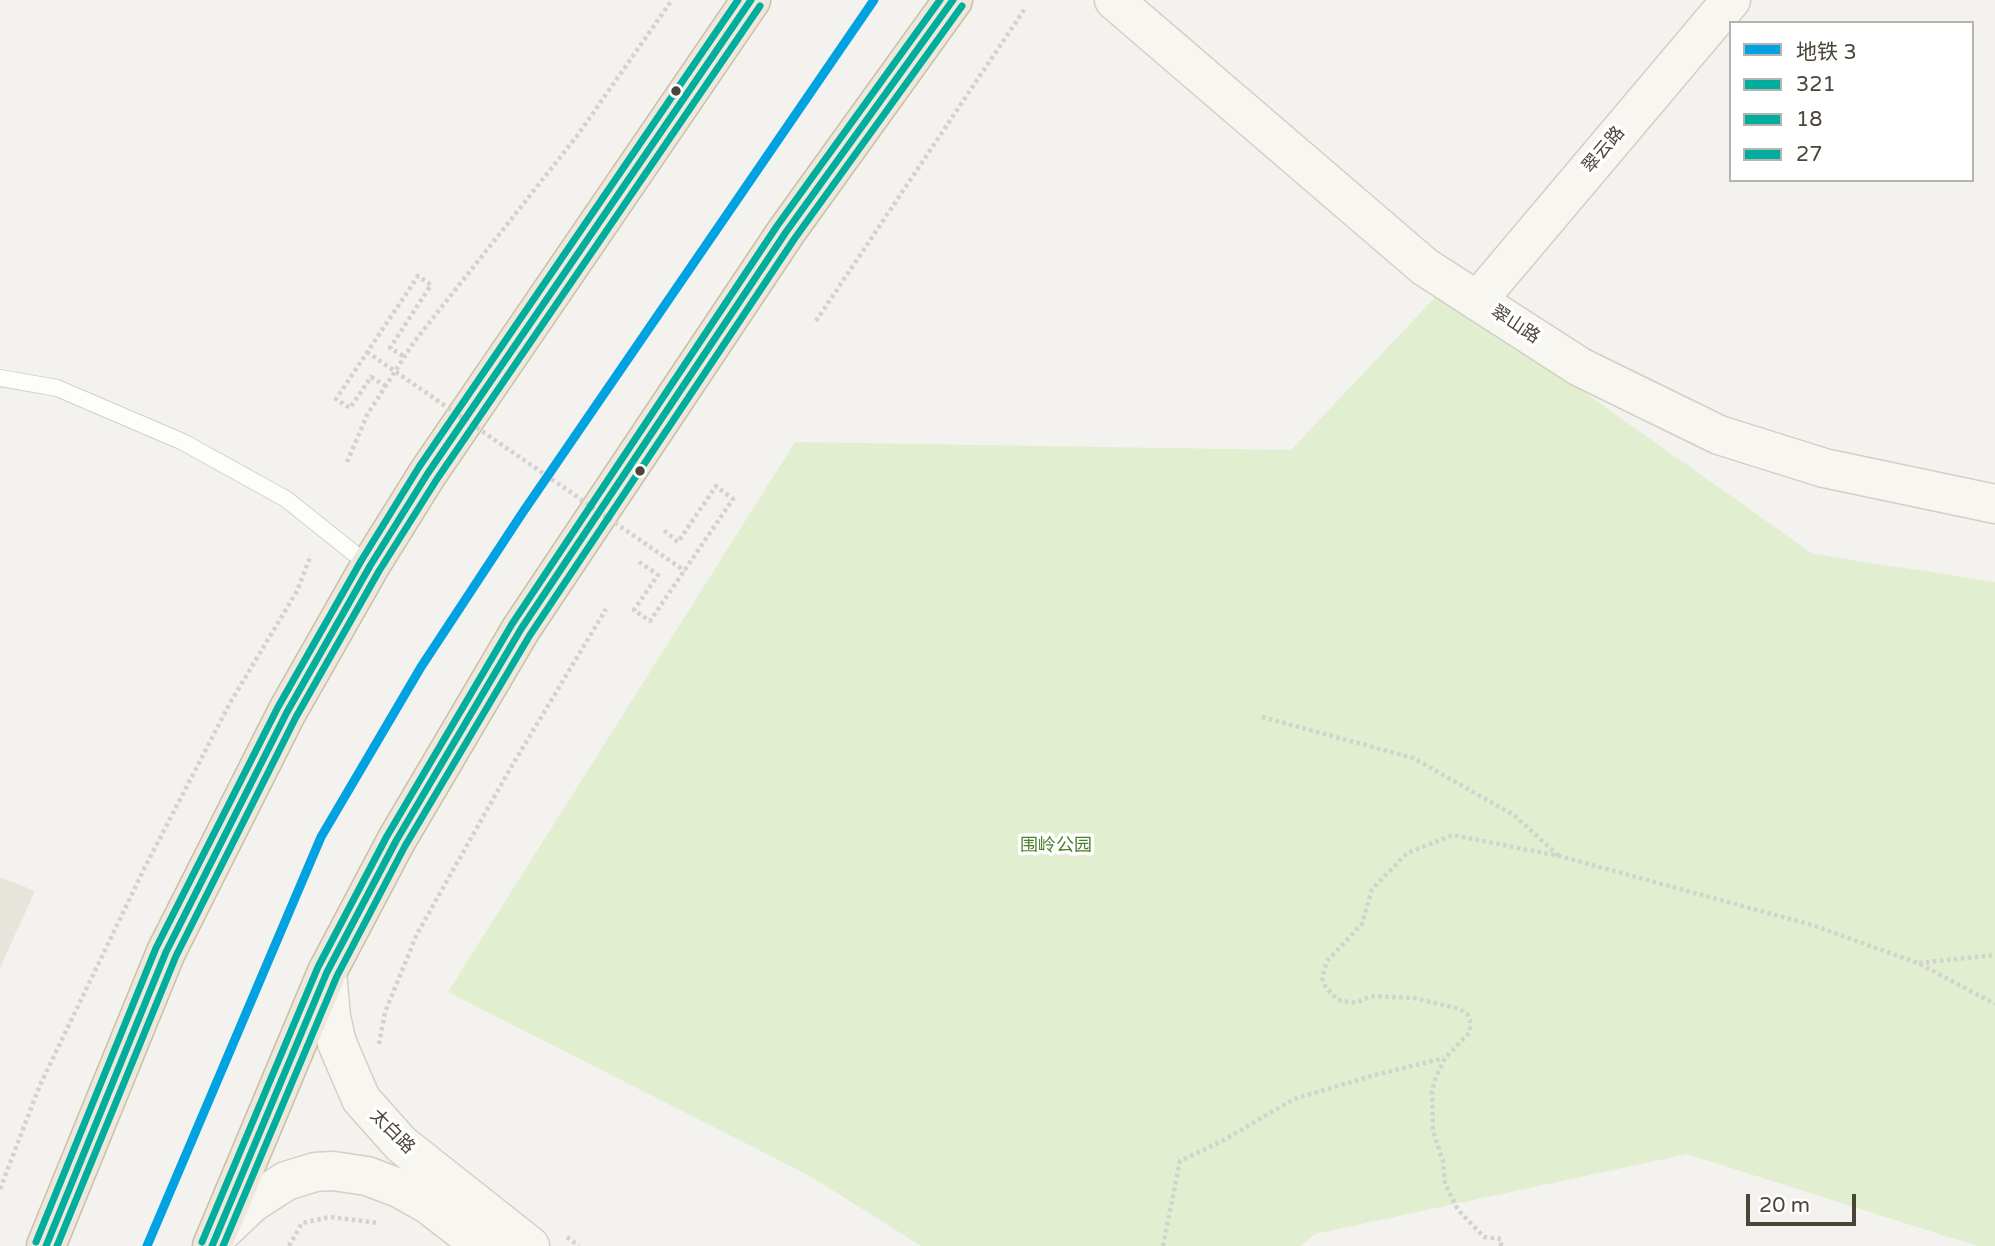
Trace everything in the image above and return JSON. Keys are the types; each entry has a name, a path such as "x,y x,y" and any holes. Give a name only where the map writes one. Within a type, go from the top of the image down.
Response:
{"highway":[{"path":"46,1246 166,952 287,712 370,566 436,462 751,0"},
{"path":"214,1241 327,972 396,841 521,629 786,232 953,0"}],"street":[{"name":"翠山路","path":"1114,0 1425,267 1580,367 1719,435 1824,468 1995,504"},
{"name":"翠云路","path":"1477,301 1731,0"},
{"name":"太白路","path":"327,972 331,1017 337,1044 361,1099 408,1150 530,1246"},
{"path":"214,1241 252,1203 286,1181 315,1172 333,1171 367,1176 398,1188 429,1205 482,1246"}],"lane":[{"path":"0,378 57,388 183,442 286,499 370,566"}],"path":[{"path":"346,462 367,415 441,305 577,136 672,0"},
{"path":"816,321 1026,7"},
{"path":"386,386 371,377 351,408 337,399 418,276 431,285 390,348 405,357"},
{"path":"367,352 685,571"},
{"path":"639,562 657,575 634,610 650,621 733,499 716,486 678,542 662,529"},
{"path":"0,1189 40,1085 145,867 230,703 297,591 311,555"},
{"path":"382,1057 379,1044 385,1012 417,934 510,769 606,609"},
{"path":"1262,717 1413,758 1514,815 1559,856"},
{"path":"1502,1246 1501,1239 1484,1237 1458,1210 1445,1184 1443,1161 1433,1132 1432,1091 1445,1058 1470,1032 1471,1020 1467,1014 1460,1009 1415,998 1371,996 1356,1003 1338,1000 1326,988 1322,978 1327,961 1362,924 1372,889 1407,853 1453,835 1559,856 1812,925 1918,963 1995,1004"},
{"path":"1918,963 1995,955"},
{"path":"1163,1246 1180,1161 1222,1141 1294,1099 1445,1058"},
{"path":"289,1246 302,1223 330,1217 382,1224"}],"shaded area":[{"path":"0,877 35,891 0,968"}],"green space":[{"name":"围岭公园","path":"1441,291 1813,554 1995,582 1995,1246 1977,1246 1687,1154 1315,1234 1300,1246 921,1246 810,1176 448,992 795,442 1291,450"}],"metro line":[{"name":"3","path":"147,1246 321,837 421,667 523,512 874,0"}],"transit line":[{"name":"27","path":"36,1242 156,948 278,707 361,561 419,467 738,0"},
{"name":"321","path":"46,1246 166,952 287,712 370,566 428,473 751,0"},
{"name":"27","path":"202,1242 318,967 387,836 512,624 777,226 940,0"},
{"name":"321","path":"212,1246 327,972 396,841 521,629 786,232 953,0"},
{"name":"18","path":"57,1246 176,956 296,717 379,571 437,479 760,6"},
{"name":"18","path":"223,1246 337,976 405,846 530,635 795,238 962,6"}]}
